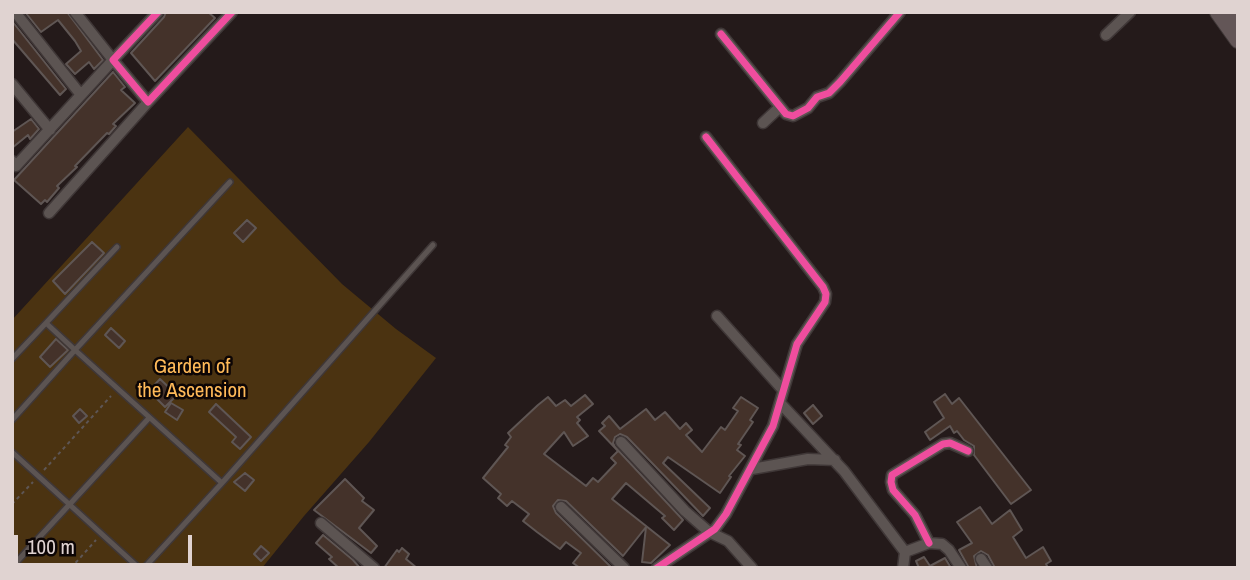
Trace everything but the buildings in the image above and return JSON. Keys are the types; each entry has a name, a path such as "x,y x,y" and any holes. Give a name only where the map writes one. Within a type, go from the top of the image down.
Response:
{"main road":[{"path":"1218,12 1238,40"},
{"path":"1232,12 1238,20"}],"street":[{"path":"15,12 81,95"},
{"path":"75,12 148,102"},
{"path":"14,166 158,12"},
{"path":"49,213 232,12"},
{"path":"721,34 786,114 793,116 808,108 817,97 829,93 900,12"},
{"path":"1106,35 1130,12"},
{"path":"12,84 50,130"},
{"path":"763,123 780,107"},
{"path":"657,568 696,544 726,514 774,425 781,404 782,389 797,344 825,302 826,294 706,137"},
{"path":"717,316 782,389"},
{"path":"781,404 835,460 905,552 903,568"},
{"path":"621,442 666,492 709,533 729,541 752,568"},
{"path":"929,543 915,515 893,490 892,475 943,444 950,443 968,452"},
{"path":"752,469 808,459 835,460"},
{"path":"561,506 626,567"},
{"path":"321,523 374,568"},
{"path":"905,552 929,543 942,544 961,568"}],"lane":[{"path":"12,420 230,182"},
{"path":"144,568 433,245"},
{"path":"12,359 117,247"},
{"path":"46,323 222,483"},
{"path":"12,567 149,418"},
{"path":"12,452 138,568"}],"path":[{"path":"12,504 117,389"},
{"path":"71,568 101,534"}],"green space":[{"name":"Garden of the Ascension","path":"188,127 342,284 436,358 262,568 12,568 12,320"}],"cycle path":[{"path":"158,12 113,60 148,102 232,12"},
{"path":"721,34 786,114 793,116 808,108 817,97 829,93 900,12"},
{"path":"657,568 715,529 726,514 773,426 797,344 825,302 826,294 706,137"},
{"path":"929,543 915,515 893,490 892,475 943,444 950,443 968,451"}]}
